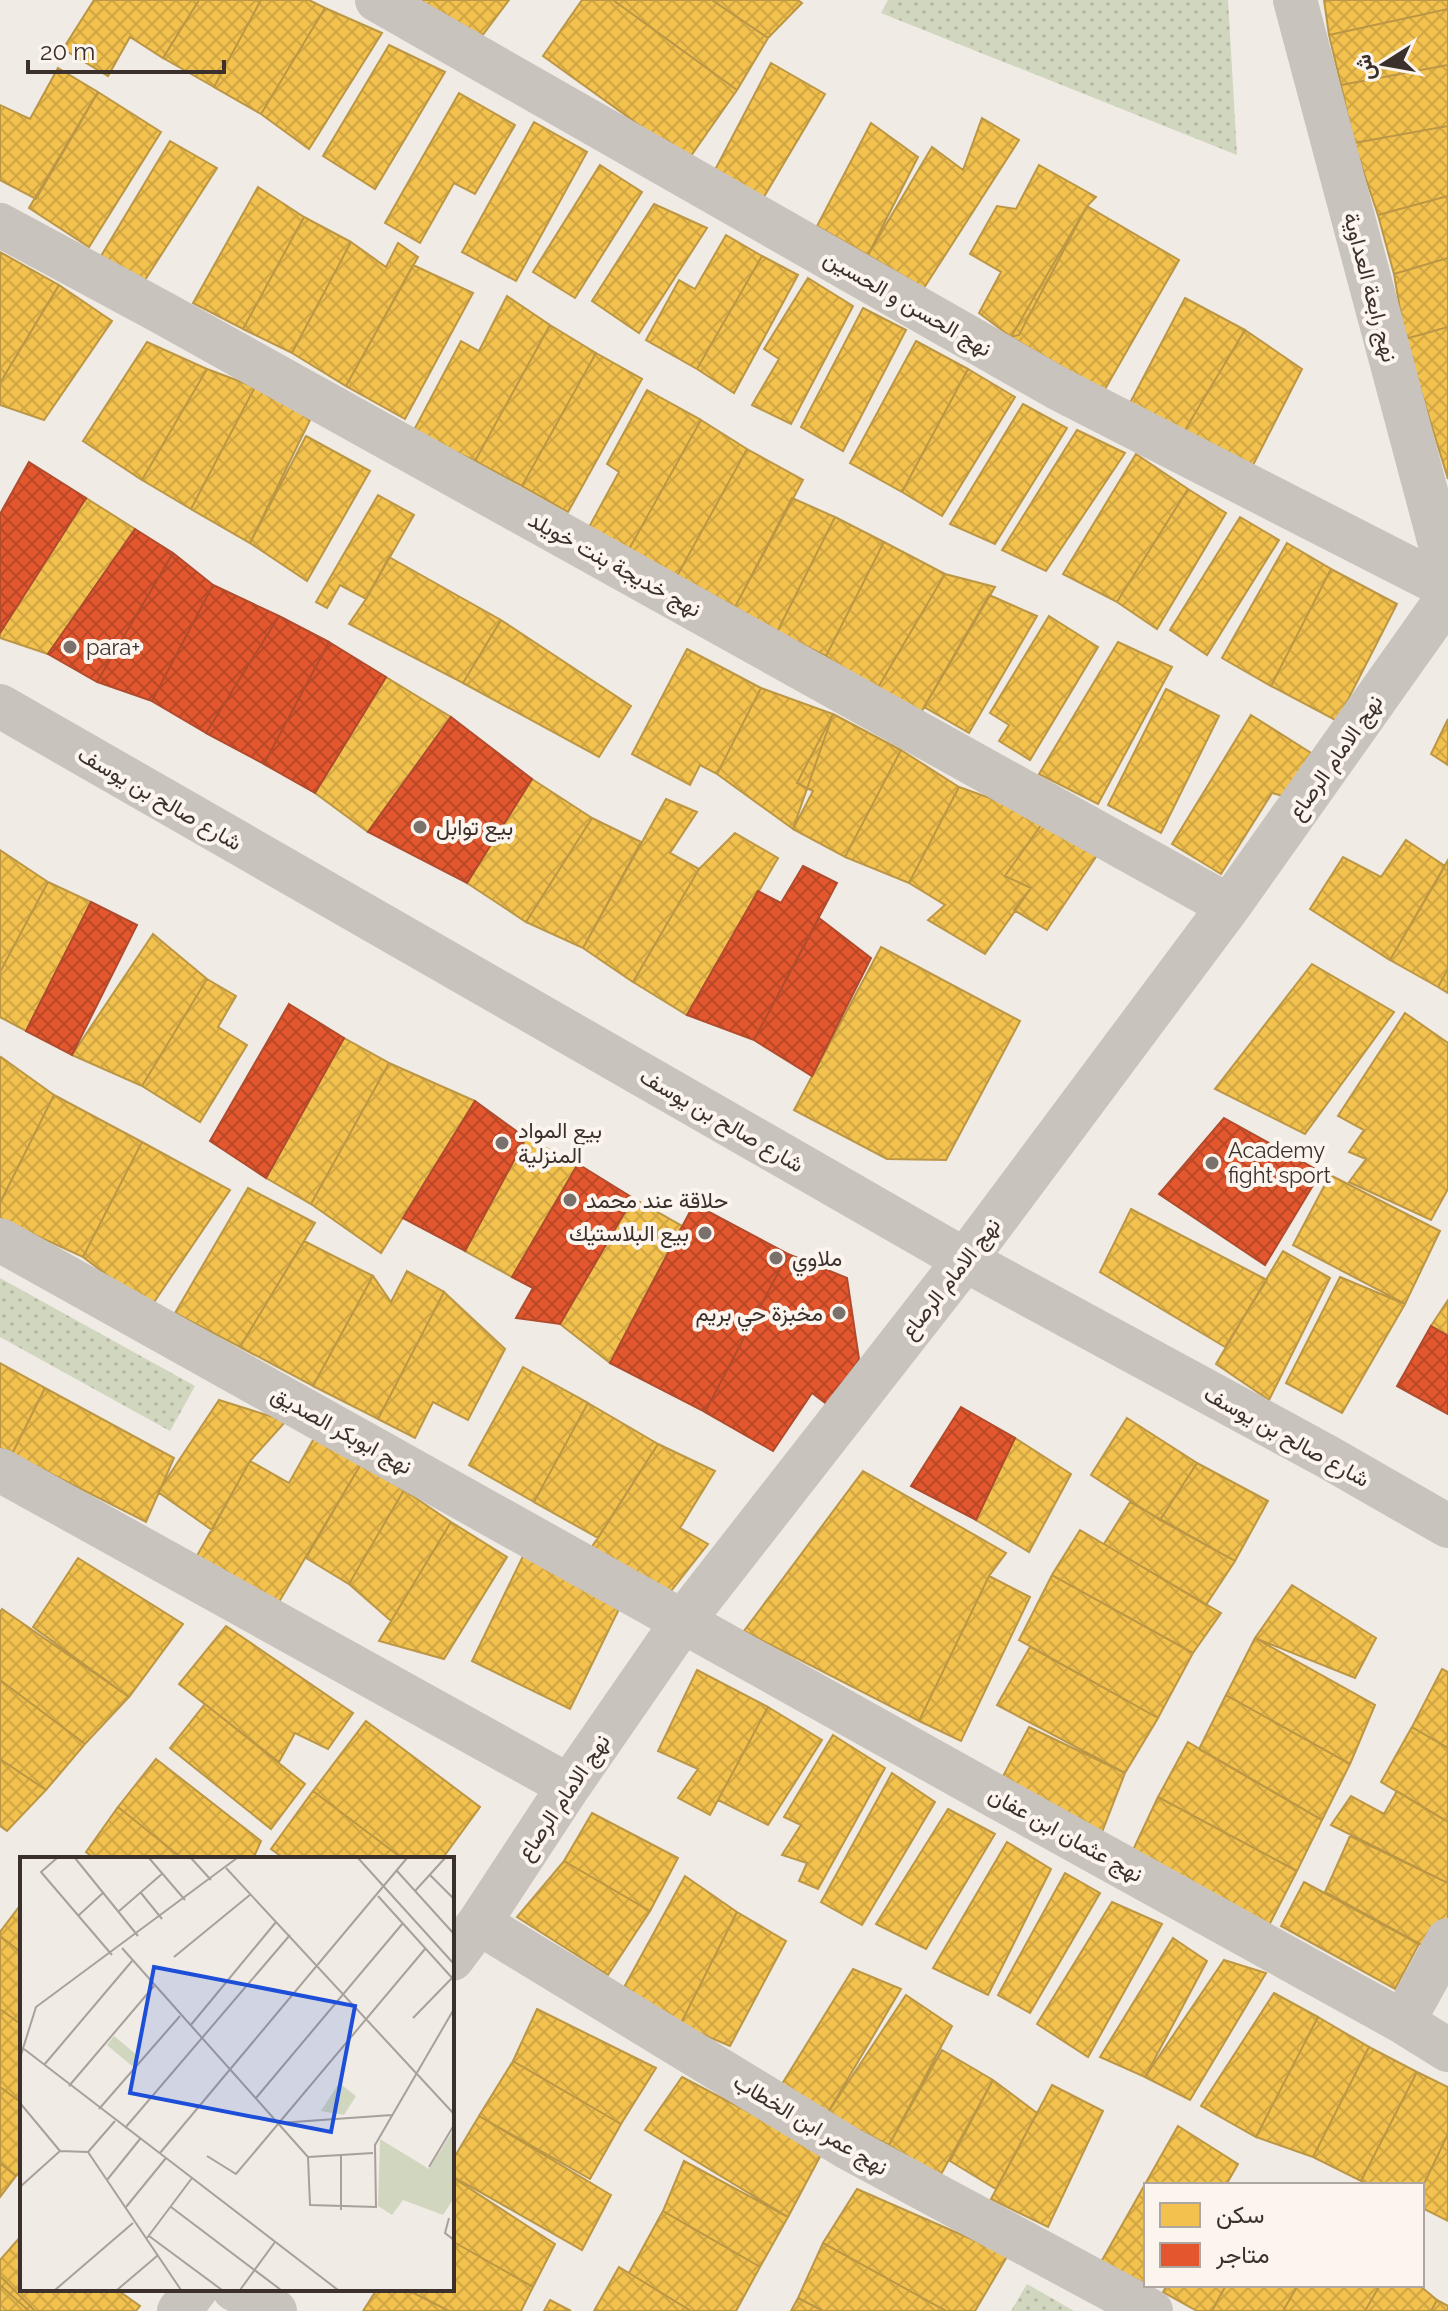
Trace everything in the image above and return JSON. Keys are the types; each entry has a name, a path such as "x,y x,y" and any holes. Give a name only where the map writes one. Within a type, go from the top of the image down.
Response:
{"street":[{"name":"نهج الحسن و الحسين","path":"377,0 1059,389 1448,588"},
{"name":"نهج رابعة العداوية","path":"1295,0 1448,574"},
{"name":"نهج خديجة بنت خويلد","path":"0,225 177,320 1229,906"},
{"name":"نهج الامام الرصاع","path":"454,1956 683,1621 965,1260 1229,906 1448,597"},
{"name":"شارع صالح بن يوسف","path":"0,706 965,1260 1448,1526"},
{"name":"نهج ابوبكر الصديق","path":"0,1240 683,1621"},
{"path":"0,1470 569,1786"},
{"name":"نهج عثمان ابن عفان","path":"683,1621 1403,2022 1448,2050"},
{"name":"نهج عمر ابن الخطاب","path":"479,1923 848,2148 1151,2311"},
{"path":"1403,2022 1448,1940"},
{"path":"179,2311 194,2291"},
{"path":"238,2291 275,2311"}],"green space":[{"path":"888,0 1228,0 1237,155 881,13"},
{"path":"0,1278 195,1386 170,1431 0,1337"},
{"path":"1027,2284 1074,2311 1011,2311"}],"building: سكن":[{"path":"94,0 199,0 163,58 130,37 108,76 63,49"},
{"path":"199,0 261,0 214,87 163,58"},
{"path":"261,0 309,0 325,8 261,114 214,87"},
{"path":"419,0 509,0 482,36"},
{"path":"582,0 613,0 737,90 688,160 543,56"},
{"path":"613,0 712,0 768,38 737,90"},
{"path":"712,0 798,0 802,3 768,38"},
{"path":"1324,0 1448,0 1448,9 1329,35"},
{"path":"325,8 382,33 309,149 261,114"},
{"path":"1448,9 1448,65 1341,85 1329,35"},
{"path":"389,45 445,72 375,189 323,156"},
{"path":"771,63 825,94 762,200 715,170"},
{"path":"1448,65 1448,126 1354,143 1341,85"},
{"path":"58,68 98,92 36,199 0,180 0,105 30,119"},
{"path":"98,92 161,132 89,247 29,208"},
{"path":"459,93 515,125 475,194 454,183 420,243 385,223"},
{"path":"982,118 1019,140 924,288 868,255 932,147 963,170"},
{"path":"534,122 587,152 516,281 462,252"},
{"path":"871,123 918,157 868,255 817,226"},
{"path":"1448,126 1448,196 1378,215 1354,143"},
{"path":"170,141 217,168 145,280 101,256"},
{"path":"600,165 642,192 575,298 533,272"},
{"path":"1039,165 1096,197 1087,206 1019,335 1011,337 979,313 1001,272 970,254 997,206 1016,209"},
{"path":"258,187 304,217 243,329 193,303"},
{"path":"1448,196 1448,258 1394,274 1378,215"},
{"path":"654,204 707,228 639,333 592,301"},
{"path":"1087,206 1179,260 1104,391 1011,337"},
{"path":"304,217 351,242 292,353 243,329"},
{"path":"726,235 762,256 697,369 646,340 679,280 695,289"},
{"path":"351,242 386,267 398,243 418,257 346,386 292,353"},
{"path":"0,252 59,285 0,383"},
{"path":"762,256 798,275 734,393 697,369"},
{"path":"1448,258 1448,327 1405,339 1394,274"},
{"path":"413,265 473,293 405,419 346,386"},
{"path":"808,278 853,306 791,424 752,405 779,359 764,349"},
{"path":"59,285 112,321 44,420 0,405 0,383"},
{"path":"507,296 550,325 475,461 413,432 461,341 479,351"},
{"path":"1185,298 1245,330 1182,435 1130,403"},
{"path":"863,308 906,330 843,451 801,427"},
{"path":"550,325 596,353 522,486 475,461"},
{"path":"1448,327 1448,479 1405,339"},
{"path":"1245,330 1302,369 1252,467 1182,435"},
{"path":"916,341 968,369 902,492 850,463"},
{"path":"147,342 207,369 142,480 83,441"},
{"path":"596,353 642,379 568,512 522,486"},
{"path":"207,369 255,387 191,509 142,480"},
{"path":"968,369 1015,397 942,516 902,492"},
{"path":"255,387 312,416 250,543 191,509"},
{"path":"647,390 701,420 628,551 588,529 619,472 607,464"},
{"path":"1023,404 1067,428 995,544 950,524"},
{"path":"701,420 747,449 677,576 628,551"},
{"path":"1077,430 1125,453 1046,571 1002,550"},
{"path":"306,436 370,471 307,581 250,543"},
{"path":"747,449 803,480 735,607 677,576"},
{"path":"1136,454 1188,489 1117,602 1063,574"},
{"path":"1188,489 1226,513 1157,629 1117,602"},
{"path":"378,495 414,515 366,599 340,585 327,608 316,602"},
{"path":"86,498 135,529 48,654 0,638 0,633"},
{"path":"792,498 835,517 777,632 735,607"},
{"path":"835,517 884,542 826,656 777,632"},
{"path":"1240,517 1279,540 1207,655 1170,630"},
{"path":"884,542 945,574 876,691 826,656"},
{"path":"1287,543 1331,569 1271,686 1222,658"},
{"path":"389,557 501,620 463,683 349,624"},
{"path":"1331,569 1397,604 1337,721 1271,686"},
{"path":"945,574 995,587 919,716 876,691"},
{"path":"989,595 1037,616 969,733 924,707"},
{"path":"1049,616 1098,647 1030,760 999,741 1009,725 990,713"},
{"path":"501,620 631,706 599,757 463,683"},
{"path":"1118,642 1172,667 1098,804 1039,774"},
{"path":"687,649 761,688 717,774 700,765 690,785 632,754"},
{"path":"386,677 451,717 368,832 315,793"},
{"path":"761,688 833,714 793,829 717,774"},
{"path":"1166,689 1219,716 1161,833 1108,805"},
{"path":"833,714 901,750 845,857 793,829 813,791 797,783"},
{"path":"1251,715 1319,758 1294,799 1272,793 1221,874 1172,844"},
{"path":"1448,719 1448,765 1431,754"},
{"path":"901,750 959,787 909,883 845,857"},
{"path":"532,779 592,818 526,922 467,883"},
{"path":"959,787 1046,818 1005,876 1031,888 985,954 928,920 945,905 909,883"},
{"path":"666,799 697,812 670,853 699,869 633,982 583,948"},
{"path":"592,818 641,842 583,948 526,922"},
{"path":"1046,818 1104,845 1047,930 1014,910 1031,888 1005,876"},
{"path":"735,833 778,858 687,1015 633,982 699,869"},
{"path":"1406,840 1445,866 1390,960 1310,909 1343,857 1381,877"},
{"path":"0,850 48,882 0,972"},
{"path":"1448,860 1448,969 1438,987 1390,960"},
{"path":"48,882 91,902 26,1031 0,1017 0,972"},
{"path":"153,934 207,979 142,1086 72,1055"},
{"path":"881,947 1020,1021 946,1160 887,1159 794,1110"},
{"path":"1312,964 1394,1012 1305,1134 1215,1089"},
{"path":"1448,969 1448,993 1438,987"},
{"path":"207,979 236,996 218,1027 247,1045 200,1122 142,1086"},
{"path":"1405,1013 1448,1043 1448,1189 1431,1220 1349,1182 1366,1159 1349,1152 1364,1130 1338,1116"},
{"path":"344,1038 389,1063 311,1204 266,1178"},
{"path":"0,1059 54,1095 0,1203"},
{"path":"389,1063 475,1101 381,1253 311,1204"},
{"path":"54,1095 142,1142 83,1257 0,1219 0,1203"},
{"path":"526,1138 578,1164 512,1277 465,1251"},
{"path":"142,1142 230,1190 150,1308 83,1257"},
{"path":"1330,1175 1440,1231 1405,1304 1293,1245"},
{"path":"248,1188 315,1223 240,1347 175,1313"},
{"path":"633,1198 682,1226 610,1363 560,1324"},
{"path":"1131,1209 1267,1280 1225,1347 1100,1272"},
{"path":"304,1241 373,1276 313,1386 240,1347"},
{"path":"1283,1251 1330,1278 1269,1400 1216,1364"},
{"path":"407,1271 444,1292 378,1419 313,1386 373,1276 391,1302"},
{"path":"1340,1277 1405,1304 1342,1413 1286,1383"},
{"path":"444,1292 505,1349 468,1420 433,1402 415,1438 378,1419"},
{"path":"1448,1300 1448,1336 1431,1326"},
{"path":"0,1363 45,1388 12,1454 0,1448"},
{"path":"523,1367 588,1403 534,1502 469,1465"},
{"path":"45,1388 174,1458 146,1522 12,1454"},
{"path":"219,1400 286,1421 250,1461 212,1530 158,1492"},
{"path":"588,1403 658,1444 598,1538 534,1502"},
{"path":"1127,1418 1197,1463 1160,1520 1091,1475"},
{"path":"317,1433 361,1464 276,1607 194,1561 250,1461 289,1483"},
{"path":"1015,1438 1071,1474 1029,1552 976,1520"},
{"path":"658,1444 715,1471 680,1528 708,1544 664,1600 588,1553"},
{"path":"1197,1463 1268,1501 1235,1561 1160,1520"},
{"path":"361,1464 404,1490 349,1584 306,1558"},
{"path":"863,1471 1006,1553 989,1576 919,1721 744,1631"},
{"path":"404,1490 451,1522 391,1621 349,1584"},
{"path":"1130,1502 1235,1561 1206,1605 1104,1544"},
{"path":"451,1522 507,1557 444,1659 379,1641"},
{"path":"1080,1530 1221,1613 1193,1653 1052,1575"},
{"path":"525,1552 623,1601 570,1709 472,1661"},
{"path":"78,1558 183,1624 129,1697 33,1627"},
{"path":"1052,1575 1193,1653 1158,1718 1019,1640"},
{"path":"989,1576 1030,1597 961,1741 919,1721"},
{"path":"1292,1585 1376,1638 1355,1678 1255,1638"},
{"path":"2,1609 129,1697 85,1744 0,1680"},
{"path":"226,1626 353,1713 328,1749 295,1733 279,1762 179,1684"},
{"path":"1255,1638 1375,1705 1350,1764 1226,1695"},
{"path":"1030,1647 1158,1718 1125,1773 997,1705"},
{"path":"1442,1669 1448,1672 1448,1748 1412,1727"},
{"path":"697,1670 768,1707 710,1815 678,1798 698,1769 658,1751"},
{"path":"0,1680 85,1744 46,1790 0,1759"},
{"path":"1226,1695 1350,1764 1322,1820 1199,1749"},
{"path":"205,1704 305,1784 271,1829 170,1748"},
{"path":"768,1707 822,1740 768,1825 718,1800"},
{"path":"366,1721 480,1807 443,1857 400,1857 313,1791"},
{"path":"1029,1727 1125,1773 1102,1832 1000,1782"},
{"path":"1412,1727 1448,1748 1448,1822 1381,1782"},
{"path":"833,1735 885,1768 818,1889 799,1881 807,1863 782,1855 801,1825 784,1817"},
{"path":"1188,1742 1322,1820 1297,1871 1158,1797"},
{"path":"0,1759 46,1790 7,1831 0,1826"},
{"path":"156,1759 261,1841 254,1857 180,1857 118,1807"},
{"path":"892,1773 935,1802 862,1925 821,1902"},
{"path":"313,1791 400,1857 282,1857 271,1849"},
{"path":"1397,1791 1448,1822 1448,1883 1331,1825 1351,1796 1384,1814"},
{"path":"1158,1797 1297,1871 1266,1931 1132,1852"},
{"path":"118,1807 180,1857 92,1857 86,1852"},
{"path":"948,1809 995,1834 926,1949 876,1924"},
{"path":"592,1813 678,1858 650,1911 564,1861"},
{"path":"1350,1836 1448,1883 1448,1920 1429,1949 1325,1892"},
{"path":"1007,1842 1051,1869 988,1995 933,1968"},
{"path":"564,1861 650,1911 608,1975 517,1917"},
{"path":"1065,1873 1100,1893 1030,2013 998,1995"},
{"path":"685,1876 737,1912 680,2025 622,1991"},
{"path":"1304,1882 1419,1944 1395,1989 1281,1926"},
{"path":"1112,1902 1162,1924 1088,2057 1037,2024"},
{"path":"20,1906 20,1951 0,1936"},
{"path":"737,1912 786,1941 730,2046 680,2025"},
{"path":"0,1936 20,1951 20,2024 0,2009"},
{"path":"1173,1938 1207,1961 1145,2077 1100,2057"},
{"path":"1224,1960 1266,1973 1190,2100 1145,2077"},
{"path":"853,1969 901,1989 827,2114 782,2084"},
{"path":"1274,1993 1318,2017 1256,2137 1201,2106"},
{"path":"906,1995 952,2026 889,2145 827,2114"},
{"path":"0,2009 20,2024 20,2102 0,2087"},
{"path":"537,2009 656,2068 621,2124 513,2061"},
{"path":"1318,2017 1369,2047 1313,2157 1256,2137"},
{"path":"1369,2047 1417,2072 1361,2181 1313,2157"},
{"path":"942,2050 993,2080 940,2176 889,2145"},
{"path":"513,2061 621,2124 590,2179 479,2116"},
{"path":"1417,2072 1448,2087 1448,2134 1424,2184 1361,2181"},
{"path":"682,2077 823,2151 788,2217 645,2130"},
{"path":"993,2080 1037,2113 996,2189 950,2161"},
{"path":"1052,2085 1103,2111 1048,2227 991,2199"},
{"path":"0,2087 20,2102 20,2171 16,2176 0,2163"},
{"path":"479,2116 611,2195 582,2250 454,2177 454,2158"},
{"path":"1178,2126 1238,2164 1227,2183 1146,2183"},
{"path":"1448,2134 1448,2221 1424,2209 1424,2184"},
{"path":"684,2161 788,2217 760,2267 663,2211"},
{"path":"0,2163 16,2176 0,2197"},
{"path":"454,2178 555,2244 533,2287 454,2242"},
{"path":"1144,2186 1144,2283 1101,2262"},
{"path":"857,2189 1008,2255 975,2311 946,2311 823,2243"},
{"path":"663,2211 760,2267 736,2311 691,2311 629,2273"},
{"path":"20,2237 20,2291 119,2291 140,2306 136,2311 29,2311 0,2285 0,2260"},
{"path":"454,2242 533,2287 521,2311 449,2311 410,2291 454,2291"},
{"path":"823,2243 946,2311 823,2311 798,2298"},
{"path":"619,2267 629,2273 691,2311 594,2311"},
{"path":"0,2276 35,2311 0,2311"},
{"path":"1166,2287 1225,2287 1212,2311 1197,2311 1163,2292"},
{"path":"1225,2287 1297,2287 1283,2311 1212,2311"},
{"path":"1297,2287 1379,2287 1365,2311 1283,2311"},
{"path":"1379,2287 1421,2287 1437,2300 1431,2311 1365,2311"},
{"path":"376,2291 410,2291 449,2311 363,2311"},
{"path":"798,2298 823,2311 791,2311"},
{"path":"550,2300 571,2311 544,2311"},
{"path":"1437,2300 1448,2306 1448,2311 1431,2311"}],"building: متاجر":[{"path":"29,462 86,498 0,633 0,514"},
{"path":"135,529 173,553 97,682 48,654"},
{"path":"173,553 213,585 152,701 97,682"},
{"path":"213,585 279,616 206,733 152,701"},
{"path":"279,616 329,642 264,764 206,733"},
{"path":"329,642 386,677 315,793 264,764"},
{"path":"451,717 532,779 467,883 368,832"},
{"path":"803,866 837,883 754,1040 687,1015 758,891 781,903"},
{"path":"91,902 137,925 72,1055 26,1031"},
{"path":"819,918 871,958 812,1076 754,1040"},
{"path":"289,1004 344,1038 266,1178 210,1141"},
{"path":"475,1101 526,1138 465,1251 403,1218"},
{"path":"1224,1118 1321,1172 1265,1265 1159,1194"},
{"path":"578,1164 633,1198 560,1324 516,1318 533,1288 512,1277"},
{"path":"694,1204 788,1254 705,1412 610,1363"},
{"path":"788,1254 847,1278 859,1359 828,1405 812,1393 773,1451 705,1412"},
{"path":"1431,1326 1448,1336 1448,1414 1397,1386"},
{"path":"961,1407 1015,1438 976,1520 911,1486"}],"place":[{"name":"para+","path":"70,647"},
{"name":"بيع توابل","path":"420,827"},
{"name":"بيع المواد المنزلية","path":"502,1143"},
{"name":"Academy fight sport","path":"1212,1163"},
{"name":"حلاقة عند محمد","path":"570,1200"},
{"name":"بيع البلاستيك","path":"705,1233"},
{"name":"ملاوي","path":"776,1258"},
{"name":"مخبزة حي بريم","path":"839,1313"}]}
